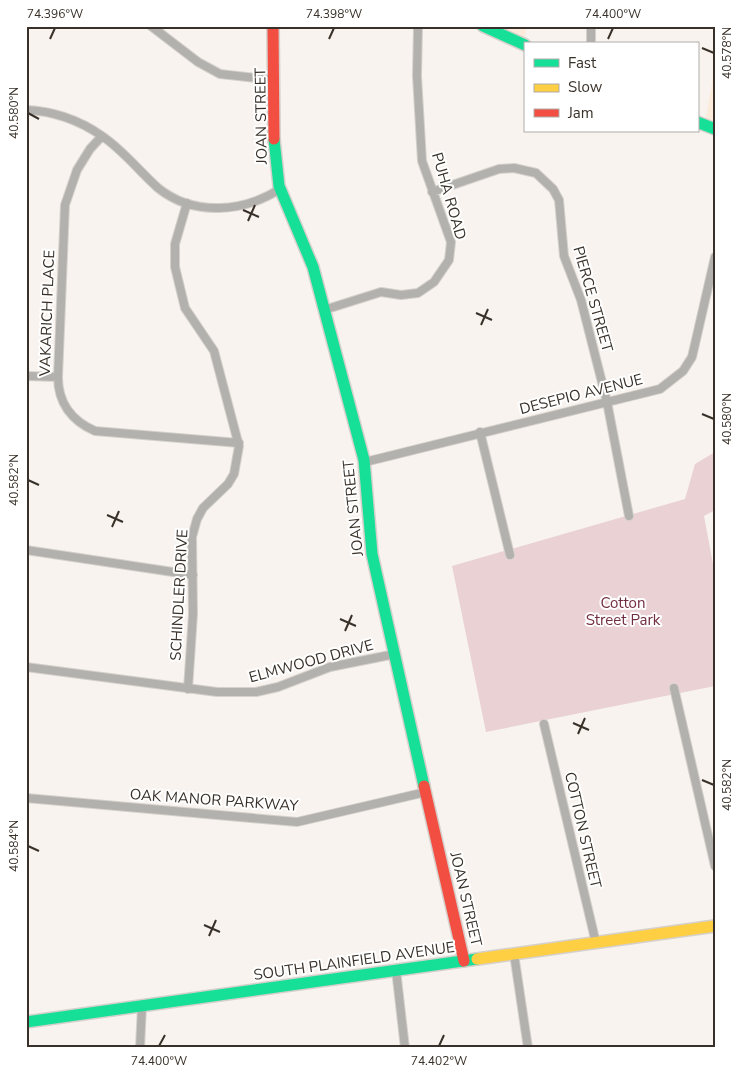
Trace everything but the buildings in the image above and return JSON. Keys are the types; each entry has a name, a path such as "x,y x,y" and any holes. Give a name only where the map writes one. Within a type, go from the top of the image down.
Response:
{"street":[{"path":"151,26 198,62 220,74 275,80"},
{"name":"JOAN STREET","path":"273,26 275,80 274,153 280,189 313,267 364,462 372,554 464,961"},
{"name":"PUHA ROAD","path":"324,310 381,292 401,295 418,293 434,282 449,260 451,242 422,161 418,26"},
{"path":"483,26 524,45"},
{"path":"591,26 591,42"},
{"path":"26,110 61,116 88,126 102,136 160,189 187,203 209,208 230,208 256,201 280,189"},
{"path":"698,122 715,129"},
{"name":"VAKARICH PLACE","path":"102,136 77,170 65,205 58,377 59,391 68,412 80,424 95,431 239,443"},
{"name":"PIERCE STREET","path":"432,192 499,169 514,168 536,173 553,189 559,200 564,256 581,300 607,402 630,516"},
{"name":"SCHINDLER DRIVE","path":"187,203 174,254 179,289 185,308 214,351 239,443 239,458 234,474 228,484 204,508 195,525 192,538 193,575 188,689"},
{"name":"DESEPIO AVENUE","path":"364,462 660,389 683,371 695,347 715,257"},
{"path":"26,376 58,377"},
{"path":"480,432 510,554"},
{"path":"26,550 193,575"},
{"name":"ELMWOOD DRIVE","path":"26,667 188,689 217,692 256,692 278,687 330,667 395,654"},
{"path":"674,688 715,866"},
{"name":"COTTON STREET","path":"544,724 596,942"},
{"name":"OAK MANOR PARKWAY","path":"26,798 290,822 426,792"},
{"name":"SOUTH PLAINFIELD AVENUE","path":"26,1022 715,926"},
{"path":"514,954 528,1048"},
{"path":"396,970 405,1048"},
{"path":"140,1048 142,1006"}],"shaded area":[{"path":"494,26 526,26 525,40"},
{"path":"715,65 715,128 705,124"}],"green space":[{"name":"Cotton Street Park","path":"715,452 715,510 704,516 715,575 715,686 486,732 452,566 685,499 695,464"}],"traffic: fast":[{"path":"483,26 524,45"},
{"path":"698,122 715,129"},
{"path":"274,139 279,186 313,267 364,460 372,554 424,786"},
{"path":"26,1022 477,959"}],"traffic: slow":[{"path":"477,959 715,926"}],"traffic: jam":[{"path":"273,26 274,139"},
{"path":"424,786 464,961"}]}
